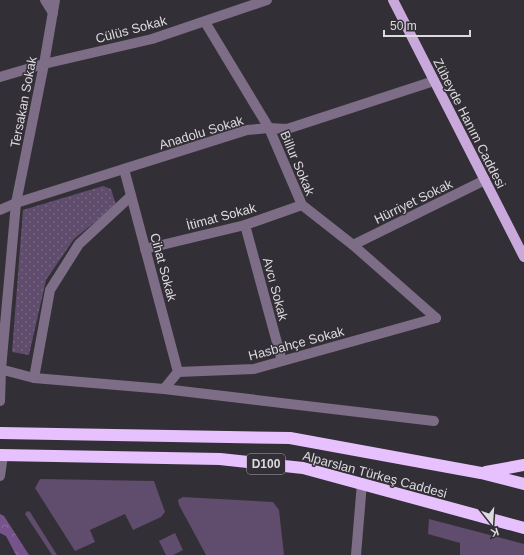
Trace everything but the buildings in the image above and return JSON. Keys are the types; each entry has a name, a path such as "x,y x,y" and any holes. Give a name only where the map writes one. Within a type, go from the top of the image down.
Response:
{"highway":[{"name":"Alparslan Türkeş Caddesi","path":"0,433 290,438 481,473 524,484"},
{"name":"Alparslan Türkeş Caddesi","path":"2,455 220,459 303,468 524,528"},
{"path":"481,473 524,465"}],"main road":[{"name":"Zübeyde Hanım Caddesi","path":"393,0 524,257"}],"street":[{"path":"45,0 53,13"},
{"name":"Tersakan Sokak","path":"0,401 0,369 16,203 44,64 55,0"},
{"name":"Cülüs Sokak","path":"0,77 44,64 152,39 267,0"},
{"name":"Billur Sokak","path":"205,22 269,128 302,205 353,245 436,318"},
{"name":"Anadolu Sokak","path":"0,210 16,203 247,130 269,128 287,129 434,81"},
{"name":"Cihat Sokak","path":"124,169 178,372"},
{"name":"Hürriyet Sokak","path":"353,245 485,180"},
{"path":"34,378 50,290 79,244 131,196"},
{"name":"İtimat Sokak","path":"145,249 245,225 302,205"},
{"name":"Avcı Sokak","path":"245,225 282,361"},
{"name":"Hasbahçe Sokak","path":"178,372 254,369 436,318"},
{"path":"0,369 34,378 164,389 434,421"},
{"path":"164,389 178,372"},
{"path":"0,476 2,455"},
{"path":"356,555 362,483"}],"shaded area":[{"path":"103,186 111,189 116,205 74,239 46,280 29,355 12,352 23,210"},
{"path":"40,479 154,481 165,512 161,517 133,530 125,514 90,530 95,542 75,551 35,488"},
{"path":"183,497 273,502 279,510 284,555 206,555 179,505 178,500"},
{"path":"27,511 30,512 57,555 52,555 25,514"},
{"path":"429,519 524,544 524,555 460,555 460,543 428,534"},
{"path":"175,533 183,550 173,555 166,555 159,541"}],"green space":[{"path":"0,514 4,516 29,555 16,555 6,536 0,533"}]}
